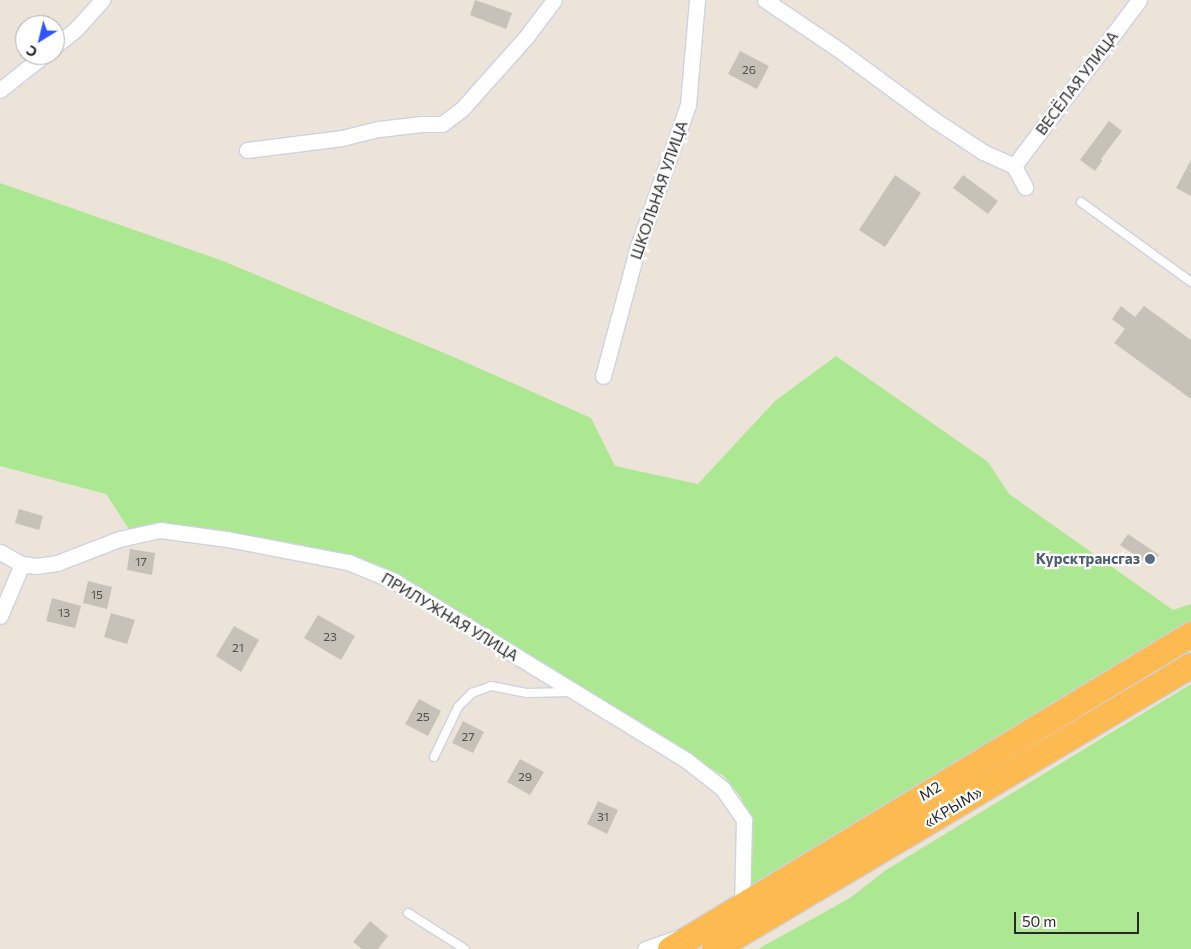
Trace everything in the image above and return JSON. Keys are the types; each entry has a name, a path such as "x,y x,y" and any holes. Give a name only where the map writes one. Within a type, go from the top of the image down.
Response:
{"highway":[{"name":"М2","path":"678,944 1191,634"},
{"name":"«КРЫМ»","path":"714,949 1191,665"}],"street":[{"path":"65,38 77,28 102,0"},
{"path":"248,150 342,138 388,128 442,124 462,109 527,36 554,0"},
{"name":"ШКОЛЬНАЯ УЛИЦА","path":"603,376 638,246 688,105 697,0"},
{"path":"765,0 835,47 940,124 984,152 1014,166 1025,187"},
{"name":"ВЕСЁЛАЯ УЛИЦА","path":"1014,166 1139,0"},
{"path":"0,90 31,65"},
{"name":"ПРИЛУЖНАЯ УЛИЦА","path":"0,552 22,564 36,566 57,563 119,539 160,530 227,539 348,562 394,581 686,760 722,788 744,820 742,905"},
{"path":"0,616 22,564"},
{"path":"645,949 678,937 678,944"}],"lane":[{"path":"1081,202 1191,282"},
{"path":"434,757 458,707 472,693 491,686 527,692 573,692"},
{"path":"408,913 465,949"}],"green space":[{"path":"0,183 223,261 456,358 591,418 615,466 698,484 775,401 836,356 988,462 1009,494 1173,610 1191,604 1191,637 749,903 746,883 753,851 750,829 742,799 724,776 349,560 131,532 106,494 0,466"},
{"path":"1191,684 1191,949 758,949 850,898 886,870"}],"building":[{"path":"475,0 512,13 506,29 470,15"},
{"path":"740,51 769,66 757,89 728,74"},
{"path":"1109,121 1122,131 1101,159 1102,161 1095,171 1080,160"},
{"path":"1191,160 1191,196 1176,188"},
{"path":"895,175 921,193 885,247 859,230"},
{"path":"963,175 998,201 988,214 953,188"},
{"path":"1121,306 1135,317 1144,306 1191,340 1191,399 1114,343 1125,329 1112,319"},
{"path":"19,509 43,516 39,530 15,523"},
{"path":"1128,534 1159,555 1151,566 1120,545"},
{"path":"130,549 155,553 152,575 127,570"},
{"path":"88,581 112,587 107,609 83,603"},
{"path":"52,598 81,606 75,628 46,621"},
{"path":"111,613 135,620 127,644 104,637"},
{"path":"318,615 355,636 341,660 304,638"},
{"path":"234,626 259,640 241,672 216,656"},
{"path":"419,699 441,711 428,736 405,724"},
{"path":"463,721 484,732 473,753 452,743"},
{"path":"520,759 544,772 530,795 507,782"},
{"path":"598,801 618,810 607,834 587,824"},
{"path":"370,921 388,936 378,949 362,949 353,942"}],"place":[{"name":"Курсктрансгаз","path":"1150,559"}]}
